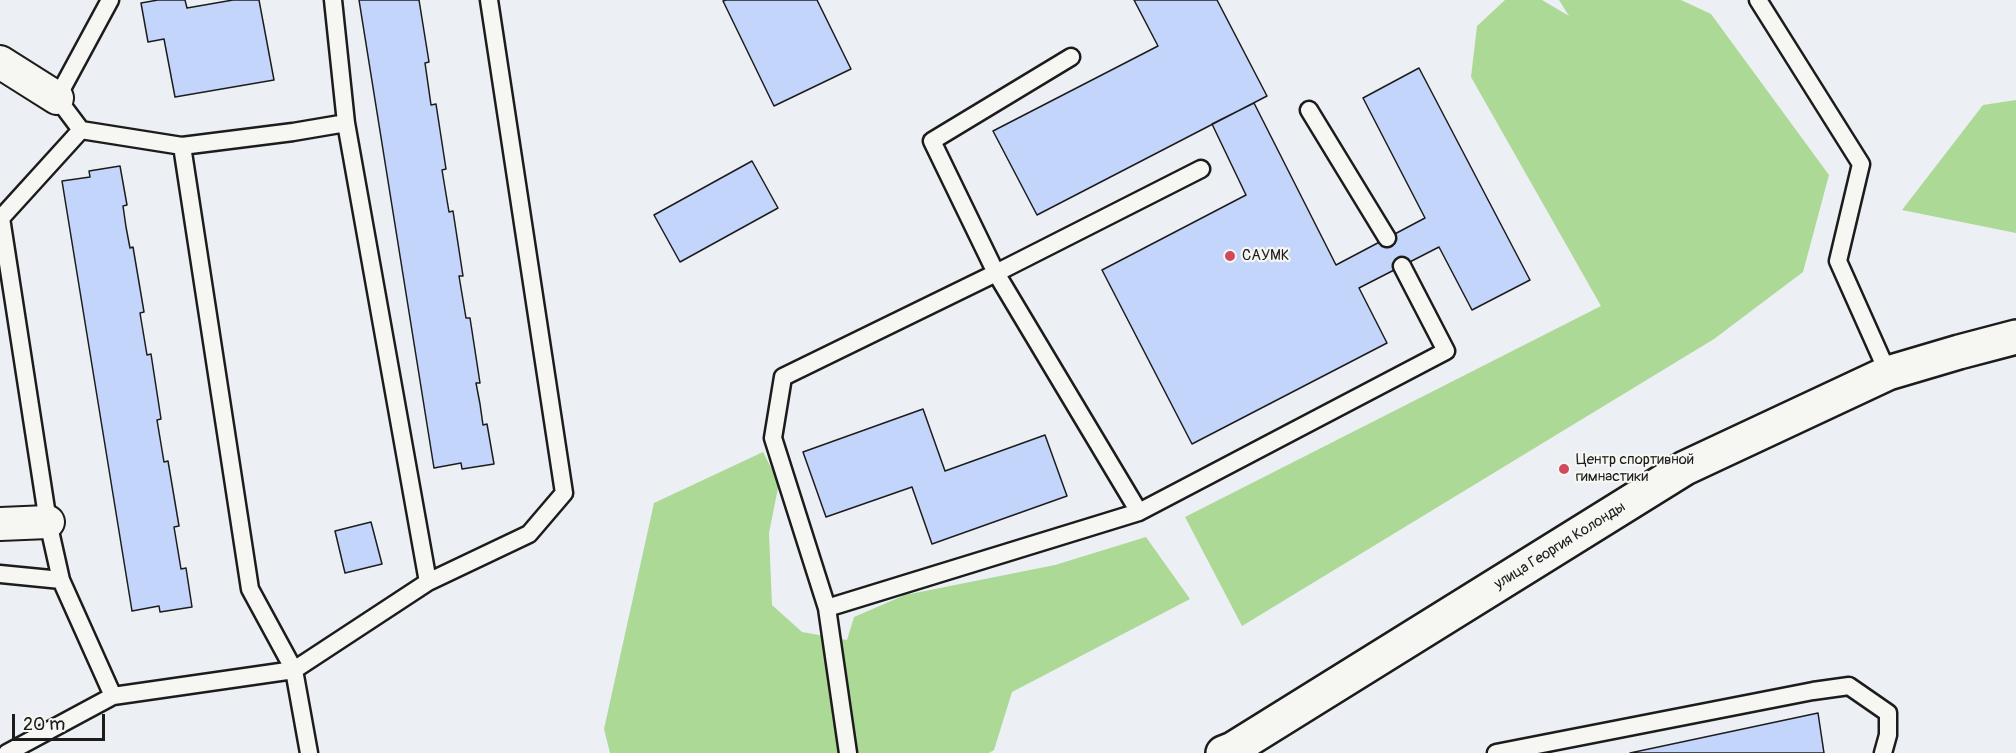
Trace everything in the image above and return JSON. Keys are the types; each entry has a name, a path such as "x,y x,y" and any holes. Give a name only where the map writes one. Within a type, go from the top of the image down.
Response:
{"main road":[{"name":"улица Георгия Колонды","path":"1224,753 1686,468 1888,373 2016,337"}],"street":[{"path":"0,62 57,98"},
{"path":"0,524 48,522"}],"lane":[{"path":"110,0 57,98 81,130 182,146 346,123"},
{"path":"333,0 346,123 428,582"},
{"path":"8,753 114,696 294,670 428,582 529,534 564,493 489,0"},
{"path":"1758,0 1861,164 1838,261 1888,373"},
{"path":"1071,57 932,141 996,273 1139,512"},
{"path":"1309,110 1387,238"},
{"path":"81,130 2,218 48,522 62,580 114,696"},
{"path":"182,146 250,590 294,670 309,753"},
{"path":"848,753 827,608 773,438 783,377 1202,169"},
{"path":"827,608 1139,512 1446,351 1402,266"},
{"path":"0,574 62,580"},
{"path":"1496,753 1801,693 1849,686 1888,713 1888,735 1883,753"}],"green space":[{"path":"1505,0 1542,0 1569,16 1559,0 1681,0 1711,14 1829,175 1803,272 1714,339 1242,626 1185,517 1601,306 1471,77 1477,26"},
{"path":"2016,100 2016,233 1902,210 1983,105"},
{"path":"763,452 779,483 769,533 772,605 802,632 847,640 854,617 905,595 1055,565 1146,537 1190,599 1012,692 994,750 989,753 610,753 604,729 654,503"}],"building":[{"path":"158,0 185,0 187,8 233,0 259,0 274,80 175,97 164,39 148,42 141,3"},
{"path":"359,0 419,0 429,62 425,63 431,105 436,104 446,169 442,170 449,212 453,211 463,276 459,276 466,318 470,318 480,383 476,383 483,425 487,424 494,464 462,469 461,463 434,468"},
{"path":"817,0 851,69 774,106 723,1"},
{"path":"1134,0 1217,0 1267,96 1037,215 993,131 1158,46"},
{"name":"САУМК","path":"1419,68 1530,280 1472,310 1439,247 1359,288 1387,343 1192,444 1102,270 1246,195 1212,124 1254,103 1336,265 1425,218 1363,98"},
{"path":"752,161 778,208 680,262 654,215"},
{"path":"120,166 127,205 123,206 126,227 130,248 133,247 144,312 140,313 147,355 151,354 161,419 157,420 164,462 168,461 179,526 174,527 181,569 186,568 192,607 160,612 159,606 132,611 62,181 90,177 89,171"},
{"path":"923,409 945,471 1045,435 1067,496 932,544 912,487 826,517 803,452"},
{"path":"371,522 382,564 345,573 335,531"},
{"path":"1818,713 1824,753 1630,753"}],"place":[{"name":"САУМК","path":"1230,256"},
{"name":"Центр спортивной гимнастики","path":"1564,469"}]}
